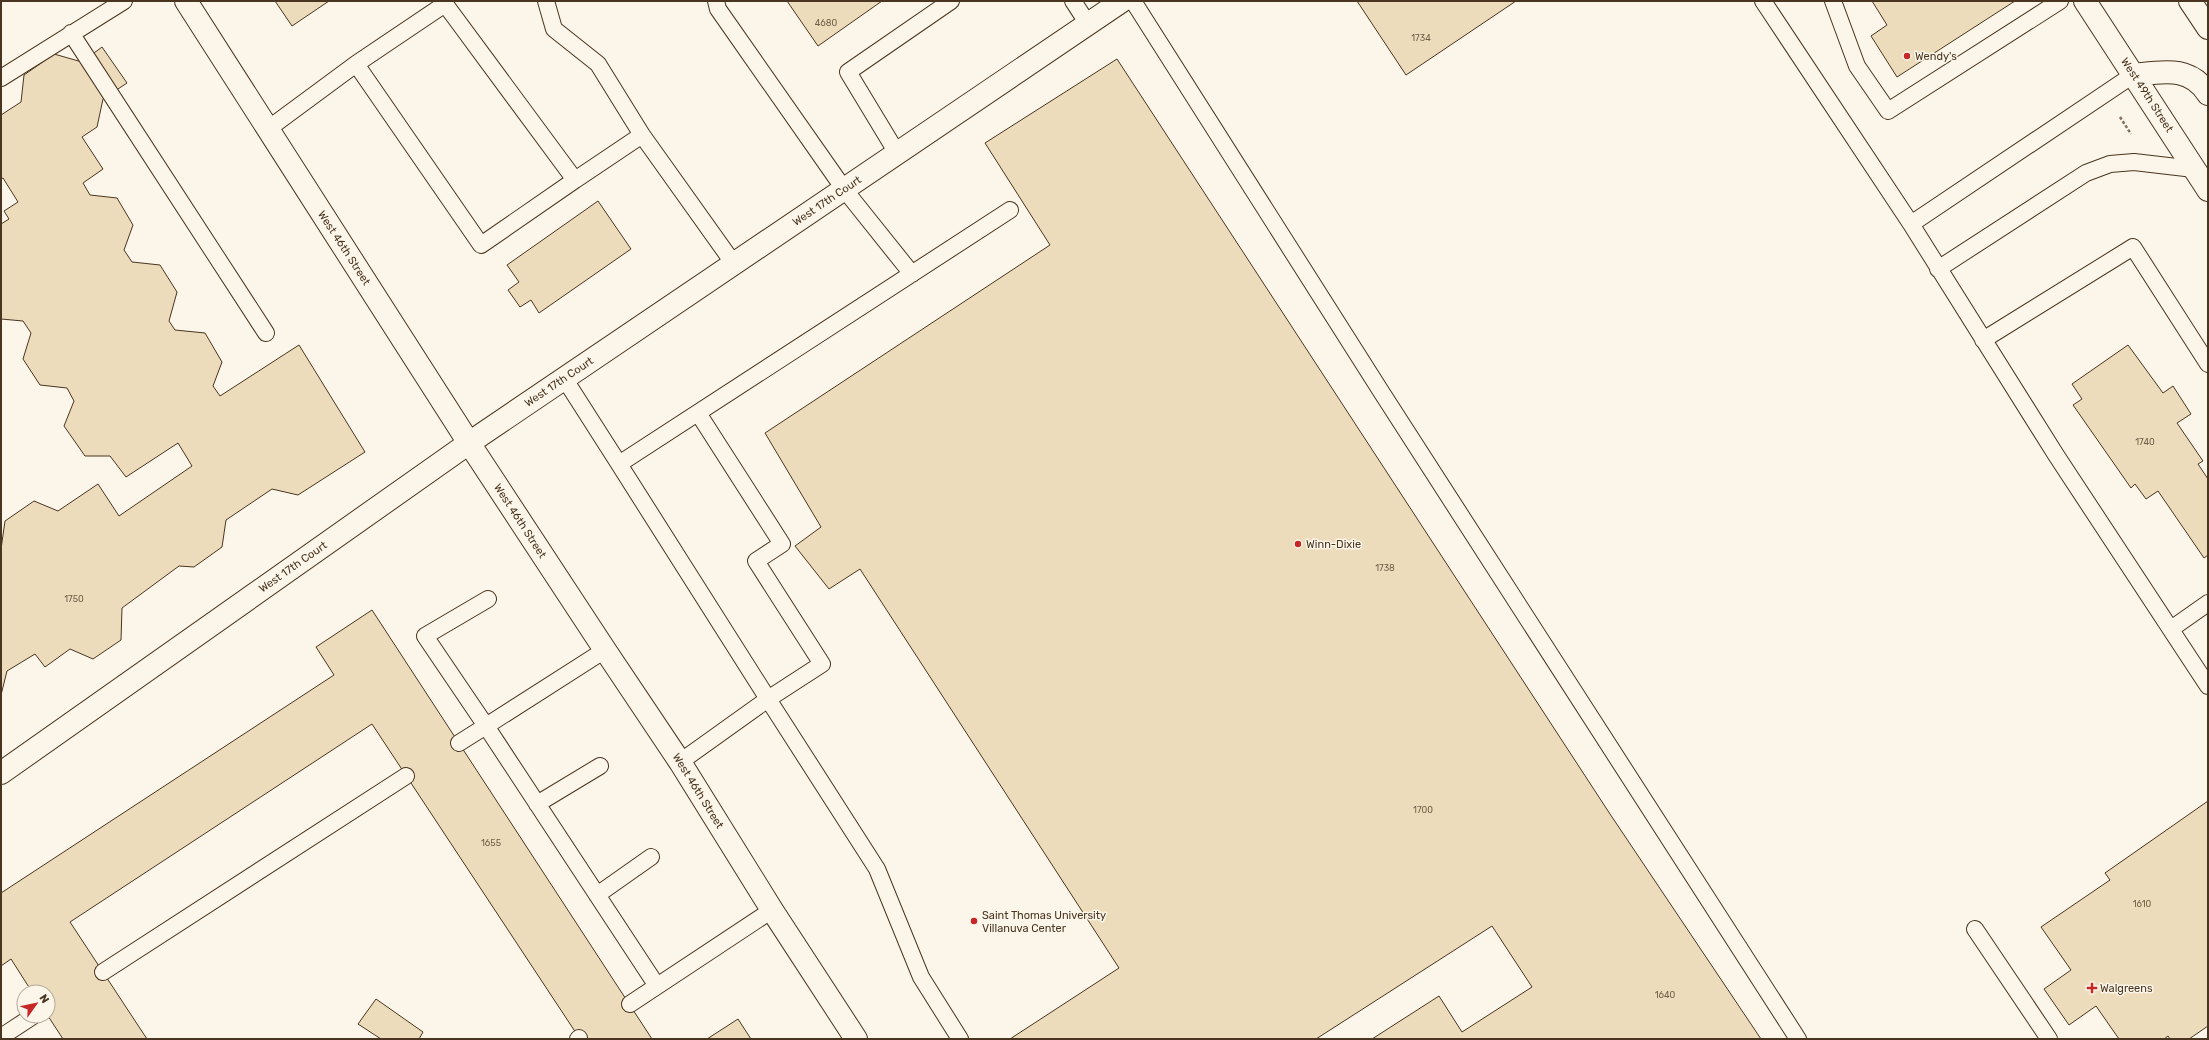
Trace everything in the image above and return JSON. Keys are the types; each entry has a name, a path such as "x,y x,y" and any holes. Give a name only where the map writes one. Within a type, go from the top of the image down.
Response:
{"street":[{"name":"West 46th Street","path":"186,1 469,443 680,762 772,910 856,1039"},
{"name":"West 17th Court","path":"1,773 469,443 1122,1"},
{"name":"West 49th Street","path":"2085,1 2208,190"},
{"path":"2190,1 2208,28"},
{"path":"2133,75 2173,71 2188,76 2204,87 2208,94"}],"lane":[{"path":"1,78 124,1"},
{"path":"546,1 554,29 598,64 642,135 734,264"},
{"path":"716,1 718,10 844,189 912,274"},
{"path":"897,153 848,72 951,1"},
{"path":"1074,1 1088,24"},
{"path":"1133,1 1382,394 1798,1039"},
{"path":"1763,1 1911,224 1983,340 2208,686"},
{"path":"1833,1 1857,66 1888,111 2060,1"},
{"path":"268,129 356,64 445,4 575,180"},
{"path":"72,33 266,333"},
{"path":"356,64 481,244 642,135"},
{"path":"1911,224 2133,75"},
{"path":"1938,269 2086,173 2110,164 2134,162 2194,169"},
{"path":"619,464 1010,210"},
{"path":"1983,340 2133,247 2208,364"},
{"path":"564,378 877,869 921,976 960,1039"},
{"path":"680,762 768,699 822,664 756,561 782,544 698,413"},
{"path":"488,599 425,636 657,986"},
{"path":"2171,629 2208,603"},
{"path":"459,743 605,650"},
{"path":"537,804 600,766"},
{"path":"103,972 406,776"},
{"path":"597,895 651,857"},
{"path":"630,1004 772,910"},
{"path":"1975,929 2049,1039"},
{"path":"1,1037 21,1024"}],"path":[{"path":"2119,116 2132,136"}],"building":[{"path":"275,1 329,1 292,26"},
{"path":"787,1 882,1 818,46"},
{"path":"1357,1 1516,1 1406,75"},
{"name":"Wendy's","path":"1872,1 2015,1 1897,77 1871,36 1887,25"},
{"path":"102,47 127,83 103,99 97,127 82,137 103,169 83,183 90,195 117,198 133,225 124,250 132,262 160,265 177,292 169,321 175,330 205,333 222,362 213,386 220,396 299,345 365,452 298,495 272,489 226,520 222,547 194,567 179,566 122,608 121,640 93,659 70,649 45,667 35,654 7,671 1,695 1,549 5,521 34,501 58,511 98,484 119,516 192,466 178,443 126,477 110,456 85,456 64,426 74,401 67,388 40,385 23,359 31,333 23,321 1,319 1,224 9,219 4,211 18,202 3,178 1,179 1,115 21,102 24,75 54,54 82,62"},
{"path":"1117,59 1610,814 1761,1039 1372,1039 1439,996 1462,1032 1532,987 1492,926 1316,1039 1010,1039 1119,968 860,569 829,589 795,546 821,527 765,433 1050,245 985,143"},
{"path":"598,201 631,249 539,313 531,300 520,307 508,290 519,282 507,265"},
{"path":"2128,345 2163,393 2173,386 2191,414 2177,423 2203,461 2198,464 2208,479 2208,555 2204,558 2158,491 2146,499 2135,484 2131,488 2073,405 2082,399 2072,384"},
{"path":"372,610 652,1039 580,1039 372,724 70,922 147,1039 63,1039 53,1024 56,1024 56,984 27,984 11,959 1,966 1,893 334,675 316,647"},
{"name":"Walgreens","path":"2208,801 2208,1026 2189,1039 2170,1039 2168,1036 2164,1039 2119,1039 2096,1006 2069,1025 2044,989 2071,970 2041,927 2110,880 2105,873"},
{"path":"376,999 423,1032 419,1039 381,1039 358,1024"},
{"path":"738,1019 751,1039 707,1039"}],"place":[{"name":"Wendy's","path":"1907,56"},
{"name":"Winn-Dixie","path":"1298,544"},
{"name":"Saint Thomas University Villanuva Center","path":"974,921"},
{"name":"Walgreens","path":"2092,988"}]}
